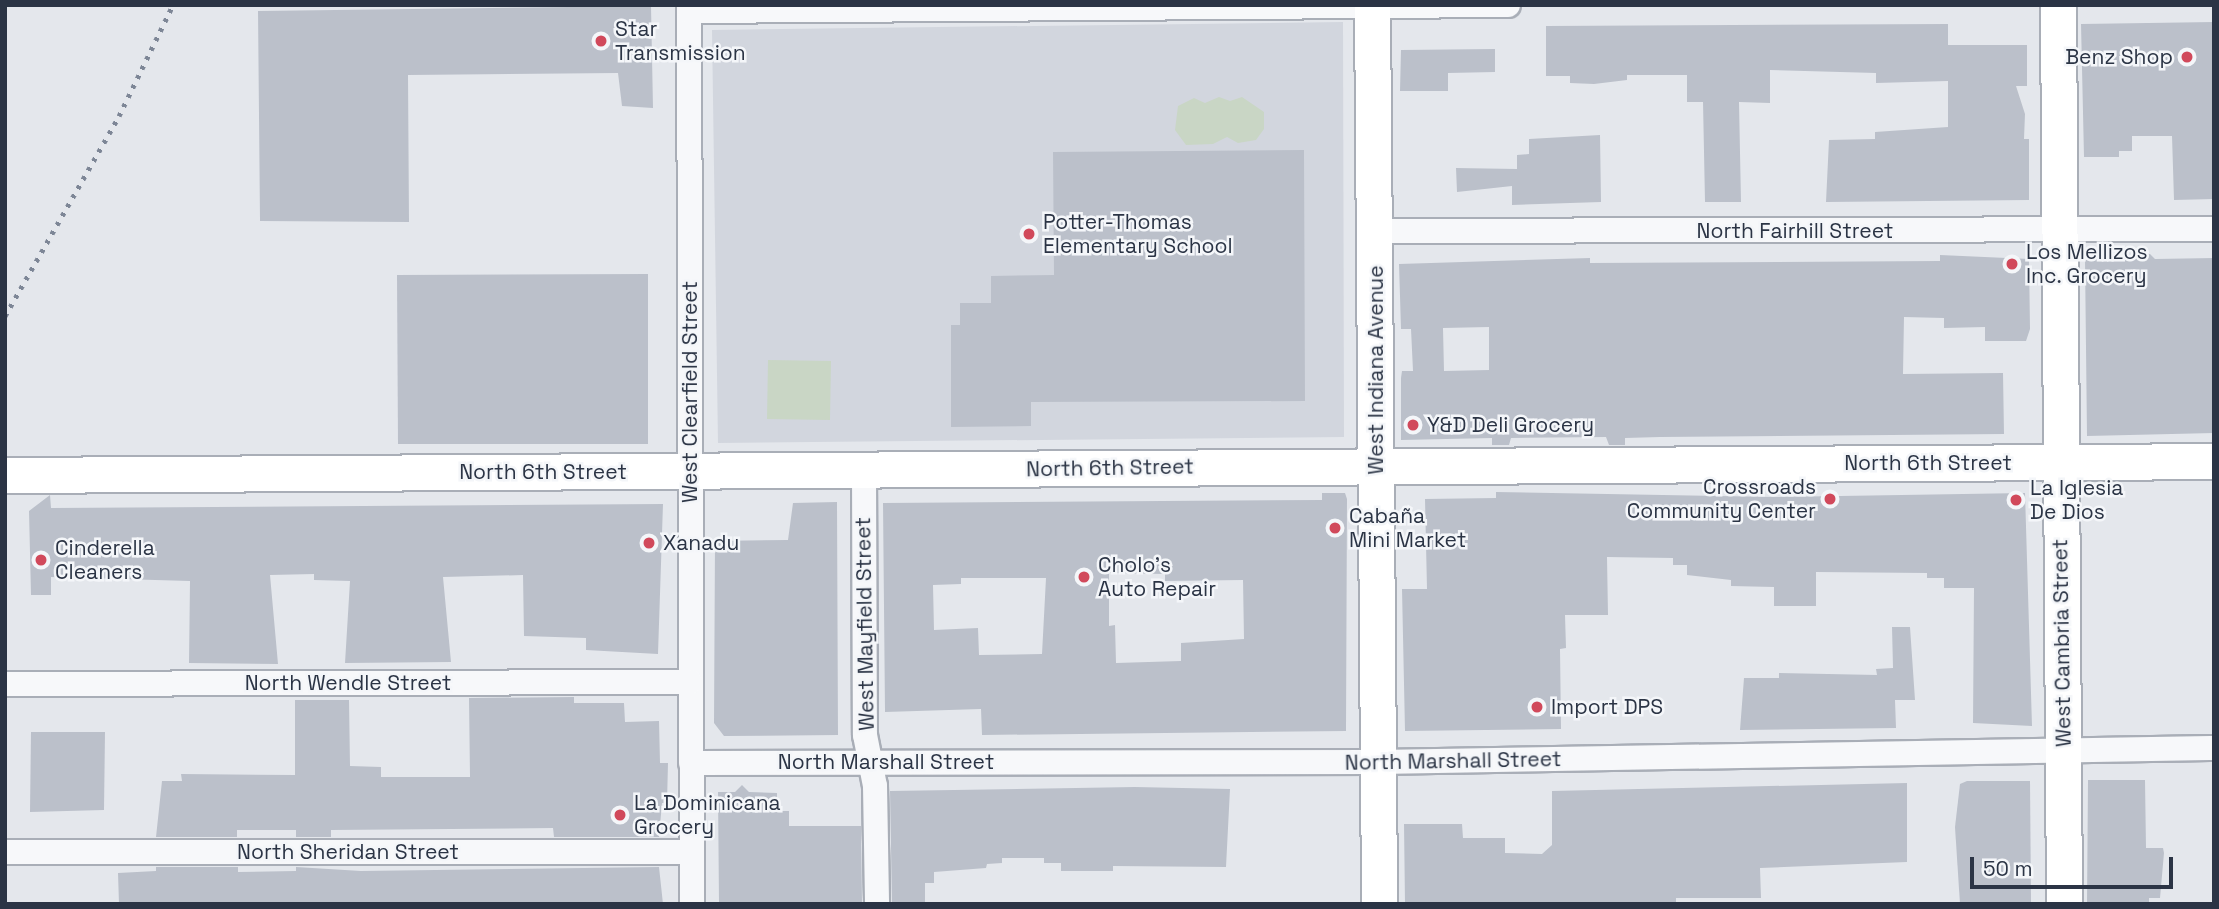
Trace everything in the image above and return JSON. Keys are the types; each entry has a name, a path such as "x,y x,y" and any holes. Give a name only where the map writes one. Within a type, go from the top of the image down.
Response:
{"street":[{"path":"689,8 1508,5"},
{"name":"West Cambria Street","path":"2058,5 2058,462 2064,748 2064,904"},
{"name":"West Indiana Avenue","path":"1372,6 1376,231 1379,904"},
{"name":"West Clearfield Street","path":"689,8 692,904"},
{"name":"North Fairhill Street","path":"1376,231 2214,229"},
{"name":"North 6th Street","path":"5,475 2214,461"},
{"name":"West Mayfield Street","path":"864,470 865,736 872,761 877,904"},
{"name":"North Wendle Street","path":"5,684 690,682"},
{"name":"North Marshall Street","path":"691,763 1378,762 2064,748 2214,748"},
{"name":"North Sheridan Street","path":"5,852 691,852"}],"shaded area":[{"name":"Potter-Thomas Elementary School","path":"1343,22 1344,437 718,443 712,30"}],"green space":[{"path":"1219,97 1230,101 1242,97 1264,112 1264,129 1256,140 1238,143 1227,137 1213,144 1186,145 1175,130 1178,106 1194,98 1205,103"},
{"path":"768,360 831,361 830,420 767,419"}],"building":[{"path":"651,6 653,108 622,106 618,73 408,75 409,222 260,221 258,11"},
{"path":"2214,22 2214,199 2174,200 2172,136 2132,136 2132,151 2119,151 2119,157 2084,157 2081,24"},
{"path":"1948,24 1948,45 2027,45 2027,86 2016,86 2025,114 2024,139 2029,139 2029,200 1826,202 1829,140 1875,139 1875,132 1948,127 1948,81 1876,83 1876,73 1770,70 1770,103 1739,102 1741,202 1705,202 1703,102 1687,102 1687,75 1627,75 1627,80 1594,84 1570,83 1570,76 1546,76 1546,26"},
{"path":"1495,49 1495,72 1448,73 1448,91 1400,91 1401,50"},
{"path":"1600,135 1601,202 1512,205 1512,186 1457,192 1456,168 1517,169 1517,155 1529,154 1529,139"},
{"name":"Potter-Thomas Elementary School","path":"1304,150 1305,401 1031,402 1031,426 951,427 951,325 960,325 960,303 991,303 991,276 1054,275 1053,152"},
{"path":"2150,254 2155,259 2214,258 2214,433 2087,436 2085,260"},
{"path":"1940,255 2029,259 2030,329 2026,341 1985,341 1985,327 1944,328 1944,318 1904,317 1903,374 2003,373 2004,434 1625,438 1625,445 1609,445 1606,437 1511,438 1509,445 1492,445 1492,438 1401,440 1402,371 1413,371 1411,329 1401,329 1399,264 1590,258 1590,263 1940,261","holes":["1489,327 1489,370 1444,371 1443,328"]},
{"path":"648,274 648,444 398,444 397,275"},
{"path":"1496,492 1774,497 2025,493 2032,726 1973,723 1974,588 1944,588 1944,578 1927,578 1927,573 1816,572 1816,606 1774,606 1774,587 1731,586 1731,580 1687,575 1687,565 1673,565 1673,558 1607,557 1608,615 1565,615 1566,648 1560,649 1561,729 1405,731 1402,589 1427,589 1425,499 1496,498"},
{"path":"1322,493 1345,493 1347,499 1346,731 982,735 981,709 885,712 883,503 1322,500","holes":["1109,573 1165,574 1165,581 1243,580 1244,639 1181,643 1181,661 1116,663 1115,625 1109,626","961,578 1046,578 1042,654 979,655 978,628 934,630 933,585 961,584"]},
{"path":"50,495 51,508 663,504 658,654 586,650 586,638 524,636 523,575 443,577 451,662 345,663 350,581 314,580 314,574 270,575 278,664 189,663 190,581 51,577 51,595 31,595 29,511"},
{"path":"837,502 838,735 724,736 714,723 715,541 788,540 793,503"},
{"path":"1892,627 1910,627 1915,700 1895,700 1896,728 1740,730 1744,678 1779,678 1779,673 1877,675 1876,669 1893,668"},
{"path":"574,697 574,703 624,703 625,722 659,721 660,763 668,763 667,803 662,803 659,837 554,837 553,828 331,830 331,837 296,837 296,830 237,830 237,837 156,837 162,781 182,781 181,774 295,775 295,700 349,700 350,766 381,767 381,777 470,777 469,698"},
{"path":"31,732 105,732 104,810 30,812"},
{"path":"2088,780 2145,780 2146,848 2163,848 2164,853 2160,898 2149,898 2149,904 2087,904"},
{"path":"1967,781 2030,781 2031,904 1960,904 1955,827 1960,784"},
{"path":"1907,783 1907,862 1760,868 1761,898 1676,898 1676,904 1405,904 1404,824 1462,824 1463,838 1505,838 1505,853 1542,854 1552,845 1552,791"},
{"path":"742,785 749,792 777,793 777,811 789,811 789,826 861,826 862,904 719,904 718,792 735,792"},
{"path":"1135,787 1230,789 1226,867 1113,866 1113,871 1061,871 1061,863 1044,863 1044,858 1002,858 1002,863 987,864 986,868 934,872 934,883 925,883 925,904 892,904 890,791"},
{"path":"156,867 238,867 238,872 296,871 296,867 361,871 659,867 663,904 119,904 118,873 156,871"}],"railway":[{"path":"5,316 119,116 173,5"}],"place":[{"name":"Star Transmission","path":"601,41"},
{"name":"Benz Shop","path":"2187,57"},
{"name":"Potter-Thomas Elementary School","path":"1029,234"},
{"name":"Los Mellizos Inc. Grocery","path":"2012,264"},
{"name":"Y&D Deli Grocery","path":"1413,425"},
{"name":"Crossroads Community Center","path":"1830,499"},
{"name":"La Iglesia De Dios","path":"2016,500"},
{"name":"Cabaña Mini Market","path":"1335,528"},
{"name":"Xanadu","path":"649,543"},
{"name":"Cinderella Cleaners","path":"41,560"},
{"name":"Cholo's Auto Repair","path":"1084,577"},
{"name":"Import DPS","path":"1537,707"},
{"name":"La Dominicana Grocery","path":"620,815"}]}
